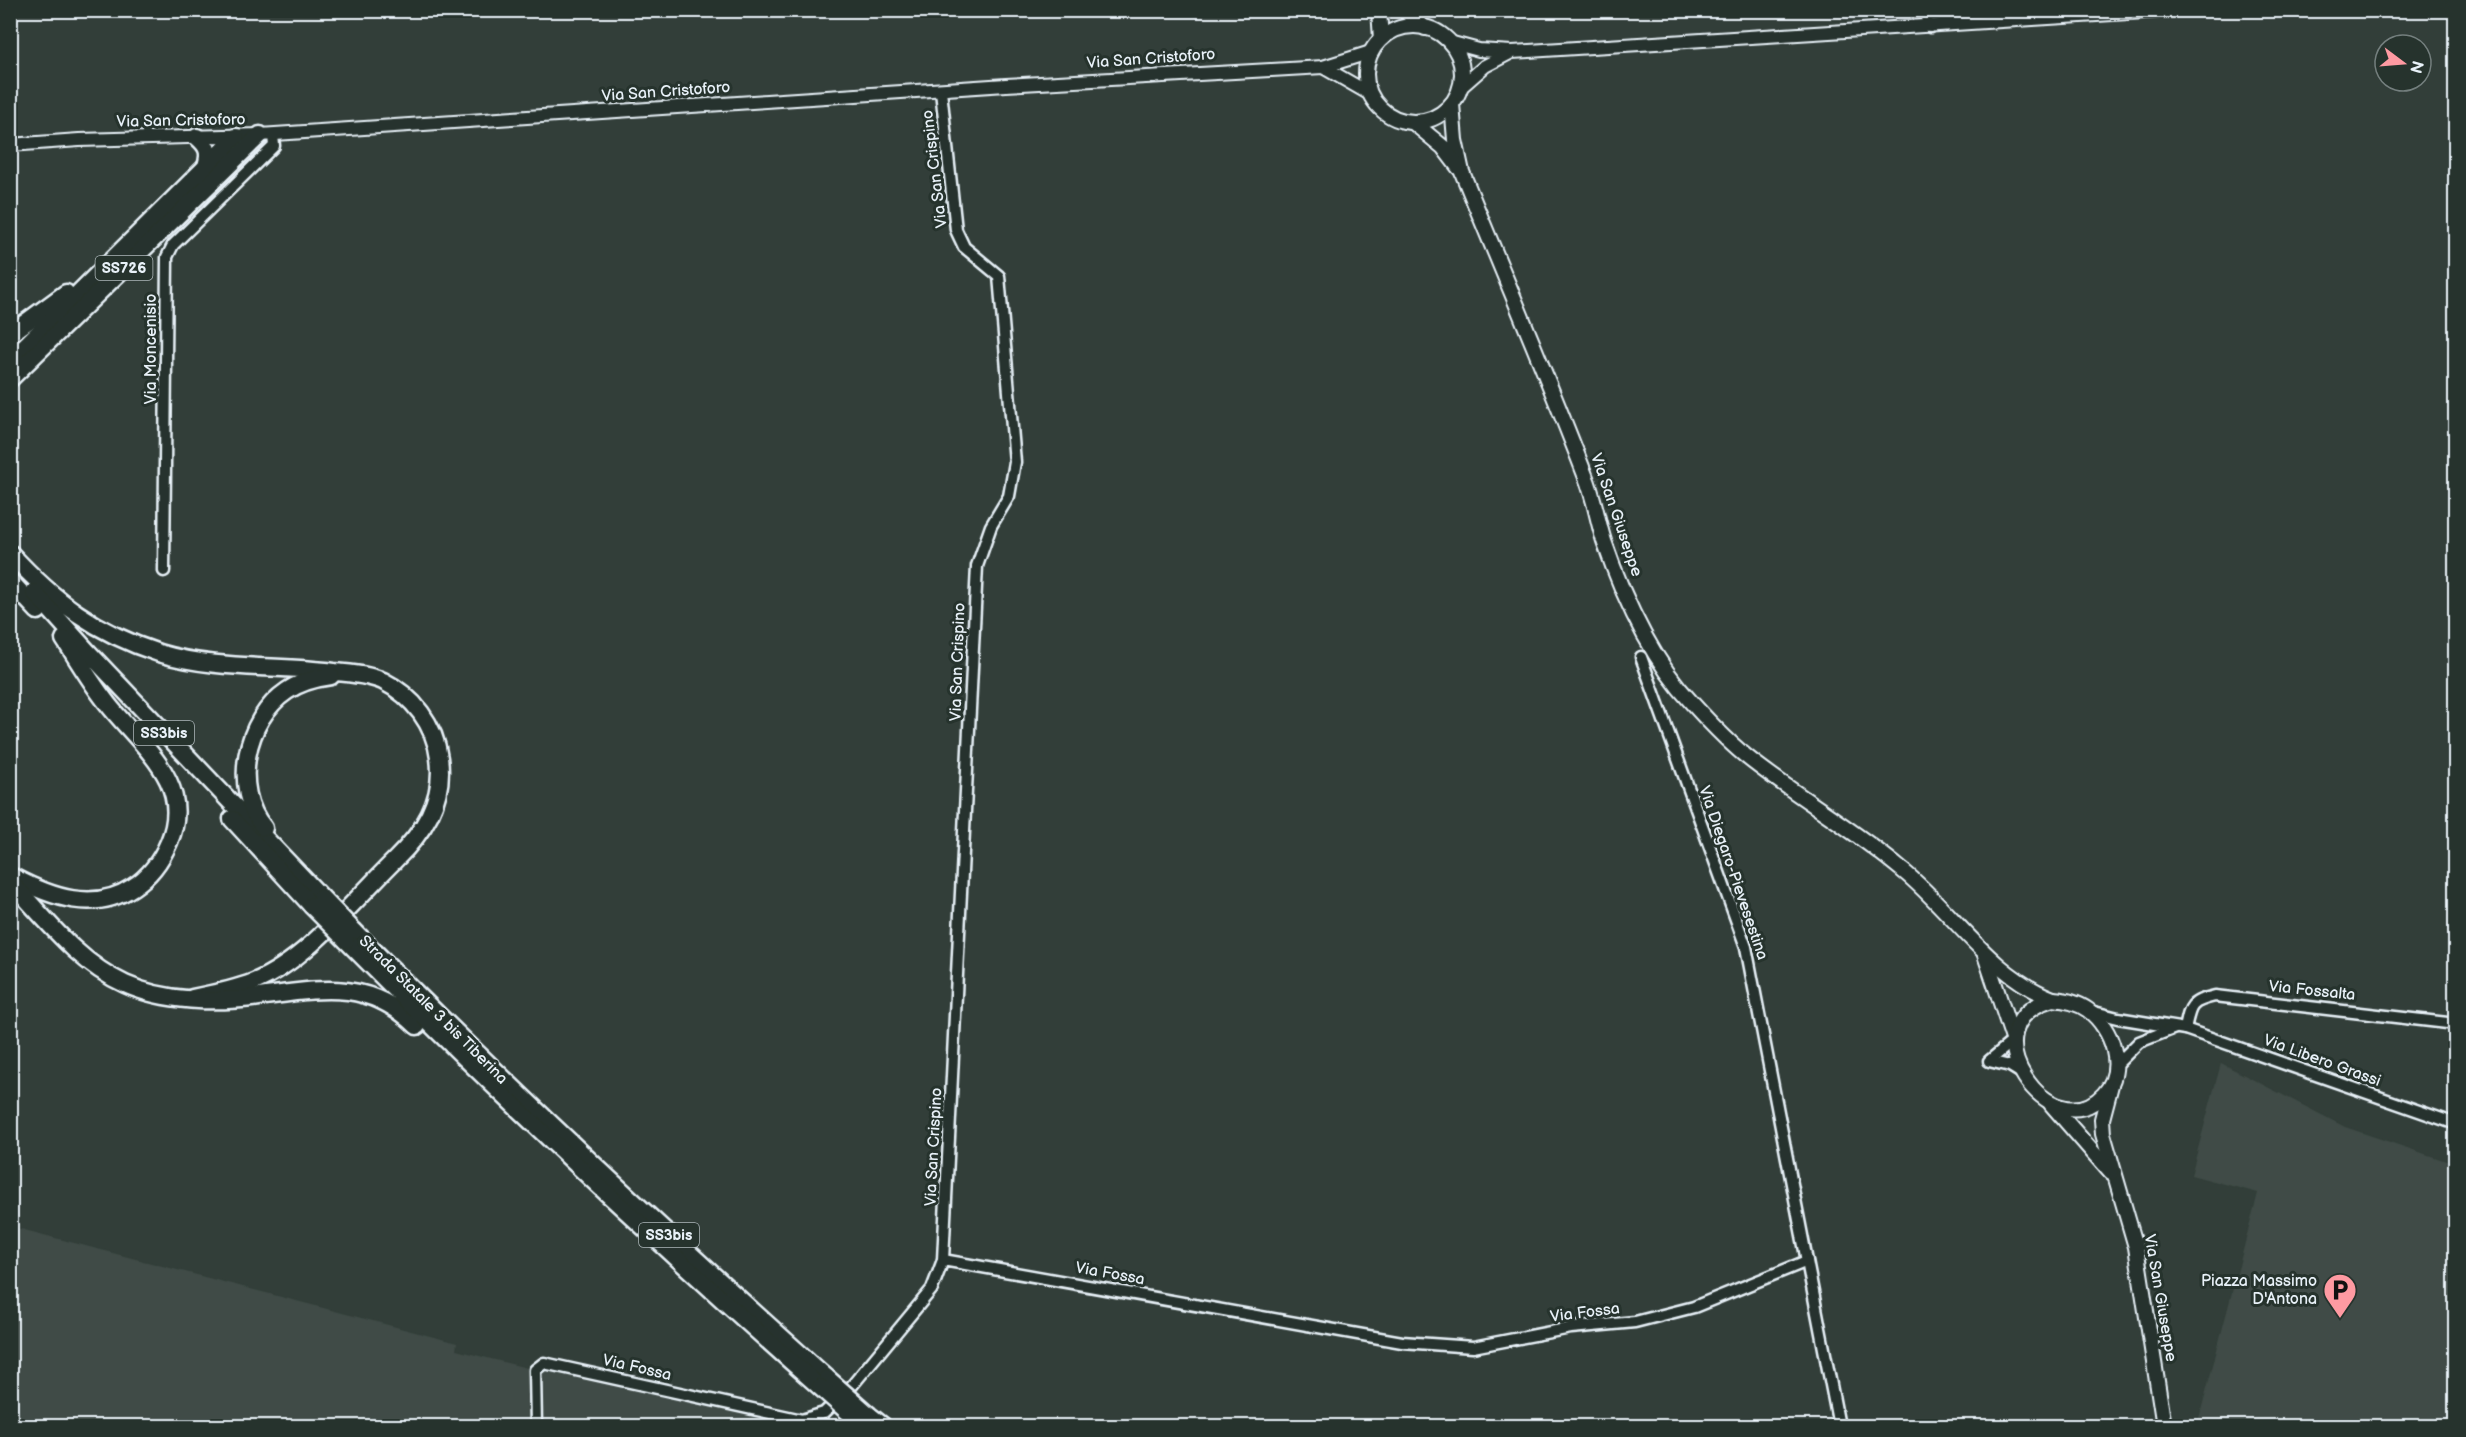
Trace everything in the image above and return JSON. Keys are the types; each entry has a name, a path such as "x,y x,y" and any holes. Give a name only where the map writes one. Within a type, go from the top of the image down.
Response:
{"highway":[{"name":"SS726","path":"10,379 238,157 266,135"},
{"path":"197,137 207,146 209,156 204,171"},
{"name":"SS726","path":"10,361 236,137"},
{"path":"10,334 57,301 80,279 116,258"},
{"path":"10,553 41,586 66,607 96,626 149,649 201,662 350,673 382,681 408,698 426,720 438,746 441,772 437,799 427,822 409,847 293,958 255,982 229,991 192,998"},
{"name":"Strada Statale 3 bis Tiberina","path":"10,565 316,901"},
{"name":"Strada Statale 3 bis Tiberina","path":"10,581 316,901 466,1053 693,1258 866,1421 883,1426"},
{"path":"10,875 43,893 74,901 102,900 124,893 143,881 162,859 173,833 177,805 168,778 146,744 107,704 64,639"},
{"path":"316,901 258,822 246,791 245,764 252,736 266,712 287,691 313,679 350,673"},
{"path":"10,881 78,954 102,973 154,994 192,998 258,997 302,989 343,988 387,1004 406,1015 433,1042 466,1053"}],"main road":[{"path":"1379,10 1381,39"},
{"path":"1404,10 1449,42 1461,63 1460,88 1452,104 1435,118 1414,123 1400,121 1377,106 1366,81 1366,66 1371,52 1381,39 1402,28 1425,27"},
{"name":"Via San Giuseppe","path":"1452,104 1455,140 1462,171 1587,479 1604,541 1636,619 1664,665 1690,701 1751,760 1904,871 1945,909 1984,953 2033,991 2054,999"},
{"name":"Via San Giuseppe","path":"1414,123 1443,147 1462,171"},
{"name":"Via San Giuseppe","path":"1984,953 2014,1040"},
{"path":"2054,999 2068,1000 2087,1010 2108,1034 2116,1065 2111,1085 2097,1101 2087,1105 2076,1108 2049,1102 2039,1095 2023,1074 2014,1051 2014,1040 2022,1017 2040,1002 2054,999"},
{"name":"Via San Giuseppe","path":"2111,1085 2102,1119 2115,1177 2136,1247 2164,1426"},
{"name":"Via San Giuseppe","path":"2049,1102 2115,1177"}],"street":[{"path":"1923,10 1930,27"},
{"path":"1449,42 1479,50 1512,52 2177,10"},
{"name":"Via San Cristoforo","path":"10,146 79,140 236,137 1250,69 1323,67 1371,52"},
{"path":"1460,88 1485,66 1512,52"},
{"path":"1323,67 1370,94"},
{"name":"Via San Crispino","path":"941,91 956,230 964,247 999,276 1015,462 1009,496 991,526 977,566 943,1260"},
{"name":"Via Moncenisio","path":"164,572 167,257 173,245 274,146 266,135"},
{"name":"Via Diegaro-Pievesestina","path":"1641,657 1746,947 1807,1261"},
{"name":"Via Fossalta","path":"2181,1028 2189,1008 2197,1000 2215,996 2456,1024"},
{"name":"Via Libero Grassi","path":"2087,1010 2118,1018 2181,1028 2456,1124"},
{"path":"2116,1065 2139,1042 2181,1028"},
{"path":"2014,1040 1983,1062 2010,1066 2023,1074"},
{"name":"Via Fossa","path":"536,1426 535,1370 544,1363 802,1420 824,1413 850,1388 932,1289 943,1260 1402,1342 1473,1347 1571,1328 1635,1322 1694,1307 1807,1261"},
{"path":"1807,1261 1839,1426"}],"shaded area":[{"path":"2221,1063 2345,1127 2455,1164 2455,1426 2197,1426 2258,1193 2191,1175"},
{"path":"17,1228 457,1343 456,1350 531,1369 575,1376 806,1426 11,1426 10,1253"}],"place":[{"name":"Piazza Massimo D'Antona","path":"2340,1319"}]}
